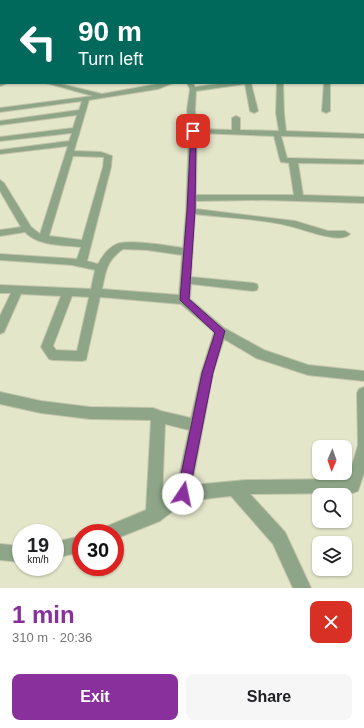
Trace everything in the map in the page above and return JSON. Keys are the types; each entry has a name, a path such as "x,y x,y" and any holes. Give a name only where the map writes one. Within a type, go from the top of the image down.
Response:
{"street":[{"path":"253,0 258,0"},
{"path":"53,84 106,96"},
{"path":"0,110 106,96 158,87 167,84"},
{"path":"184,300 184,280 191,211 193,131 191,110 192,86 225,84"},
{"path":"248,84 254,111"},
{"path":"280,84 280,134 284,160 364,163"},
{"path":"326,111 327,84"},
{"path":"43,239 86,99"},
{"path":"0,123 82,112"},
{"path":"236,118 236,133"},
{"path":"0,139 77,130"},
{"path":"193,131 364,136"},
{"path":"0,152 73,143"},
{"path":"70,153 101,154 108,156 107,167 81,264"},
{"path":"293,160 299,198"},
{"path":"0,183 27,229 34,236 43,239 86,244"},
{"path":"191,198 299,198 364,200"},
{"path":"191,211 263,219 295,224 328,234 345,234"},
{"path":"0,233 27,229"},
{"path":"68,291 47,347 54,355 82,356 101,268 109,254 121,246 147,247 188,252"},
{"path":"0,257 72,261 101,268"},
{"path":"184,280 253,287"},
{"path":"0,289 68,291 184,300 220,331 260,354 308,370 364,376"},
{"path":"0,297 18,289"},
{"path":"0,329 18,289"},
{"path":"183,494 207,373 220,331"},
{"path":"364,392 364,443"},
{"path":"0,398 90,413 153,414 158,417 197,425"},
{"path":"154,515 158,417"},
{"path":"124,528 154,515 183,494 234,488 353,486 364,448"},
{"path":"234,488 279,538 302,588"},
{"path":"0,552 12,553"}],"route":[{"path":"183,494 207,373 220,331 184,300 184,280 191,211 193,131"}]}
